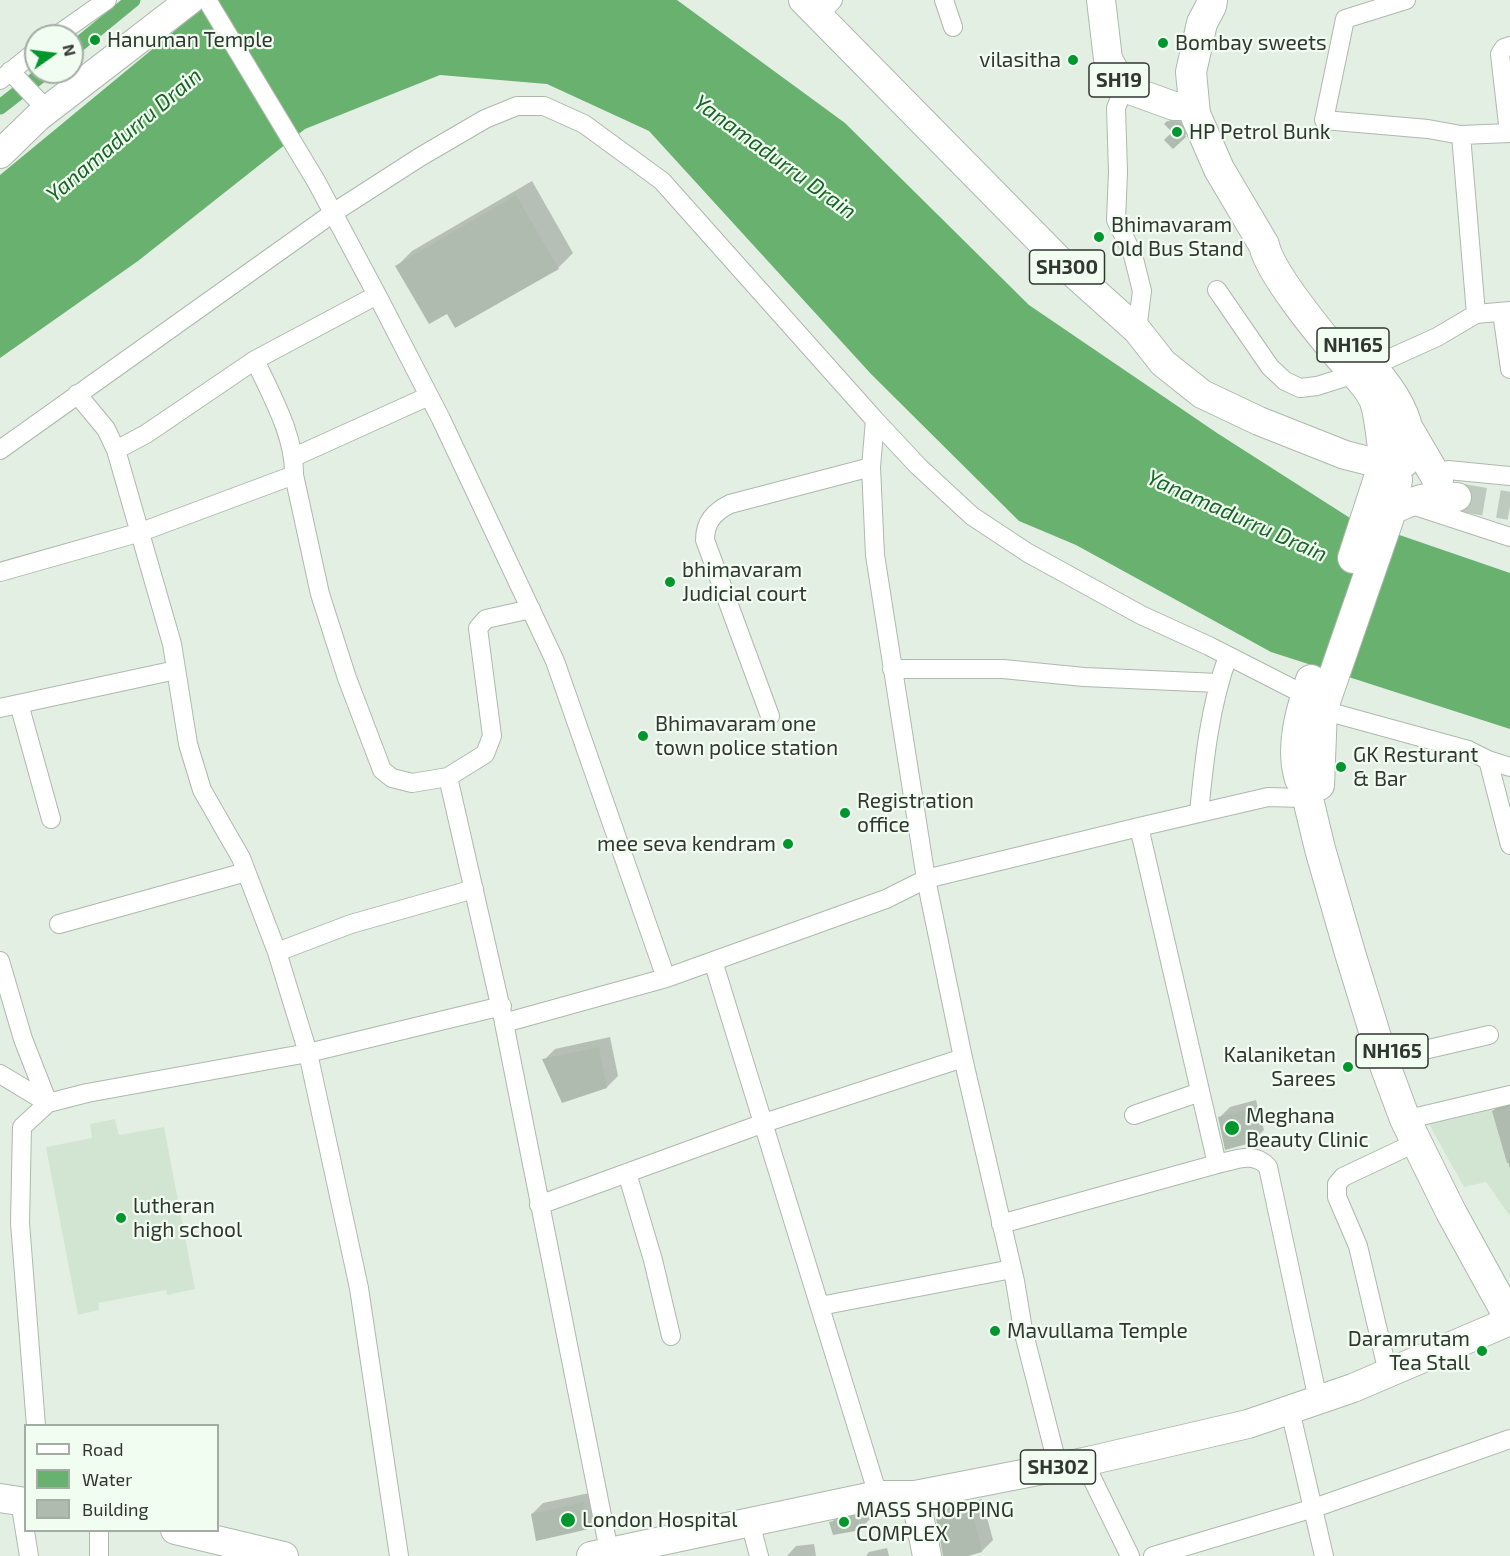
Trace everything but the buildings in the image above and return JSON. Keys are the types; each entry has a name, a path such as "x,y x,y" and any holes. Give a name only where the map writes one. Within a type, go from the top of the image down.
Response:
{"highway":[{"name":"NH165","path":"1204,8 1191,72 1195,114 1219,169 1264,244 1273,247 1363,370 1367,387 1375,401 1406,486"},
{"name":"NH165","path":"1363,370 1383,380 1400,406 1409,441 1406,486 1316,697 1297,732 1308,782 1383,1060 1405,1119 1417,1130 1510,1292"},
{"name":"NH165","path":"1322,830 1340,873 1417,1130 1450,1212 1510,1320"}],"main road":[{"path":"0,154 42,104 190,0"},
{"name":"SH19","path":"1101,0 1108,59 1130,83 1174,106 1194,101"},
{"name":"SH19","path":"1118,0 1122,57 1130,83"},
{"name":"SH300","path":"818,5 1062,263 1137,330 1163,363 1202,393 1259,421 1345,455 1406,486"},
{"name":"SH302","path":"603,1555 878,1495 915,1495 1071,1464 1248,1424 1353,1388 1510,1320"},
{"path":"915,1495 927,1556"},
{"path":"183,1532 284,1556"}],"street":[{"path":"73,24 107,0"},
{"path":"207,0 316,181 429,396 531,609 555,661 666,978"},
{"path":"944,0 953,27"},
{"path":"1406,0 1345,19 1324,120 1428,129 1461,135 1509,133 1500,54 1501,50 1510,46"},
{"path":"24,62 9,76 42,104"},
{"path":"1130,83 1116,108 1118,172 1116,220 1133,255 1142,291 1137,330"},
{"path":"0,450 333,213 420,157 485,119 517,106 544,106 584,124 662,181 874,420 918,466 972,516 1028,553 1141,615 1316,697 1510,766"},
{"path":"1461,135 1476,314"},
{"path":"1217,290 1269,367 1285,381 1300,388 1317,386 1363,370 1437,337 1476,314 1506,312 1510,369"},
{"path":"116,450 146,435 255,360 377,296"},
{"path":"255,360 278,412 294,466 320,594 346,678 382,770 392,778 412,783 448,777 476,762 485,754 492,736 478,628 486,619 531,609"},
{"path":"77,394 106,429 116,450 172,644 188,744 202,790 246,872 277,952 308,1053 358,1288 399,1556"},
{"path":"0,572 141,532 294,466 429,396"},
{"path":"874,420 871,467 875,555 926,879 963,1058 1012,1269 1023,1330 1071,1464 1130,1556"},
{"path":"770,716 705,540 705,528 719,509 730,504 871,467"},
{"path":"1406,486 1448,470 1510,476"},
{"path":"1406,486 1510,537"},
{"path":"1199,813 1218,683 1228,656"},
{"path":"892,669 1003,669 1084,677 1218,683"},
{"path":"0,708 176,670"},
{"path":"19,704 51,819"},
{"path":"1488,760 1510,845"},
{"path":"448,777 503,1014 603,1555"},
{"path":"36,1424 20,1222 22,1127 48,1103 87,1093 308,1053 503,1014 666,978 886,899 926,879 1268,797 1308,782"},
{"path":"1139,827 1217,1164"},
{"path":"59,924 246,872"},
{"path":"277,952 351,924 474,889"},
{"path":"0,961 23,1039 48,1103"},
{"path":"713,961 878,1495"},
{"path":"1394,1057 1489,1035"},
{"path":"539,1205 764,1124 963,1058"},
{"path":"0,1074 48,1103"},
{"path":"1134,1115 1200,1092"},
{"path":"1388,1373 1358,1246 1337,1197 1337,1184 1343,1177 1417,1130 1510,1095"},
{"path":"1001,1224 1217,1164 1254,1157 1262,1160 1268,1167 1318,1400"},
{"path":"627,1173 653,1260 671,1336"},
{"path":"820,1306 1012,1269"},
{"path":"1290,1410 1324,1556"},
{"path":"1153,1556 1314,1508 1510,1439"},
{"path":"15,1500 29,1556"},
{"path":"750,1522 759,1556"},
{"path":"99,1532 99,1556"}],"shaded area":[{"path":"1510,1100 1510,1216 1486,1182 1464,1187 1426,1119"},
{"name":"lutheran high school","path":"115,1119 119,1135 164,1127 195,1289 167,1295 166,1290 98,1303 99,1310 78,1315 46,1147 92,1138 90,1124"}],"water":[{"name":"Yanamadurru Drain","path":"212,0 677,0 845,123 1029,305 1217,433 1350,518 1510,573 1510,729 1271,652 1076,545 1019,521 871,374 649,131 547,84 440,75 305,129 138,261 0,358 0,175"}],"waterway":[{"path":"84,40 133,0"},
{"path":"0,107 30,84"}],"tunnel":[{"path":"1457,497 1510,506"}],"place":[{"name":"Hanuman Temple","path":"95,40"},
{"name":"Bombay sweets","path":"1163,43"},
{"name":"vilasitha","path":"1073,60"},
{"name":"HP Petrol Bunk","path":"1177,132"},
{"name":"Bhimavaram Old Bus Stand","path":"1099,237"},
{"name":"bhimavaram Judicial court","path":"670,582"},
{"name":"Bhimavaram one town police station","path":"643,736"},
{"name":"GK Resturant & Bar","path":"1341,767"},
{"name":"Registration office","path":"845,813"},
{"name":"mee seva kendram","path":"788,844"},
{"name":"Kalaniketan Sarees","path":"1348,1067"},
{"name":"Meghana Beauty Clinic","path":"1232,1128"},
{"name":"lutheran high school","path":"121,1218"},
{"name":"Mavullama Temple","path":"995,1331"},
{"name":"Daramrutam Tea Stall","path":"1482,1351"},
{"name":"London Hospital","path":"568,1520"},
{"name":"MASS SHOPPING COMPLEX","path":"844,1522"}]}
